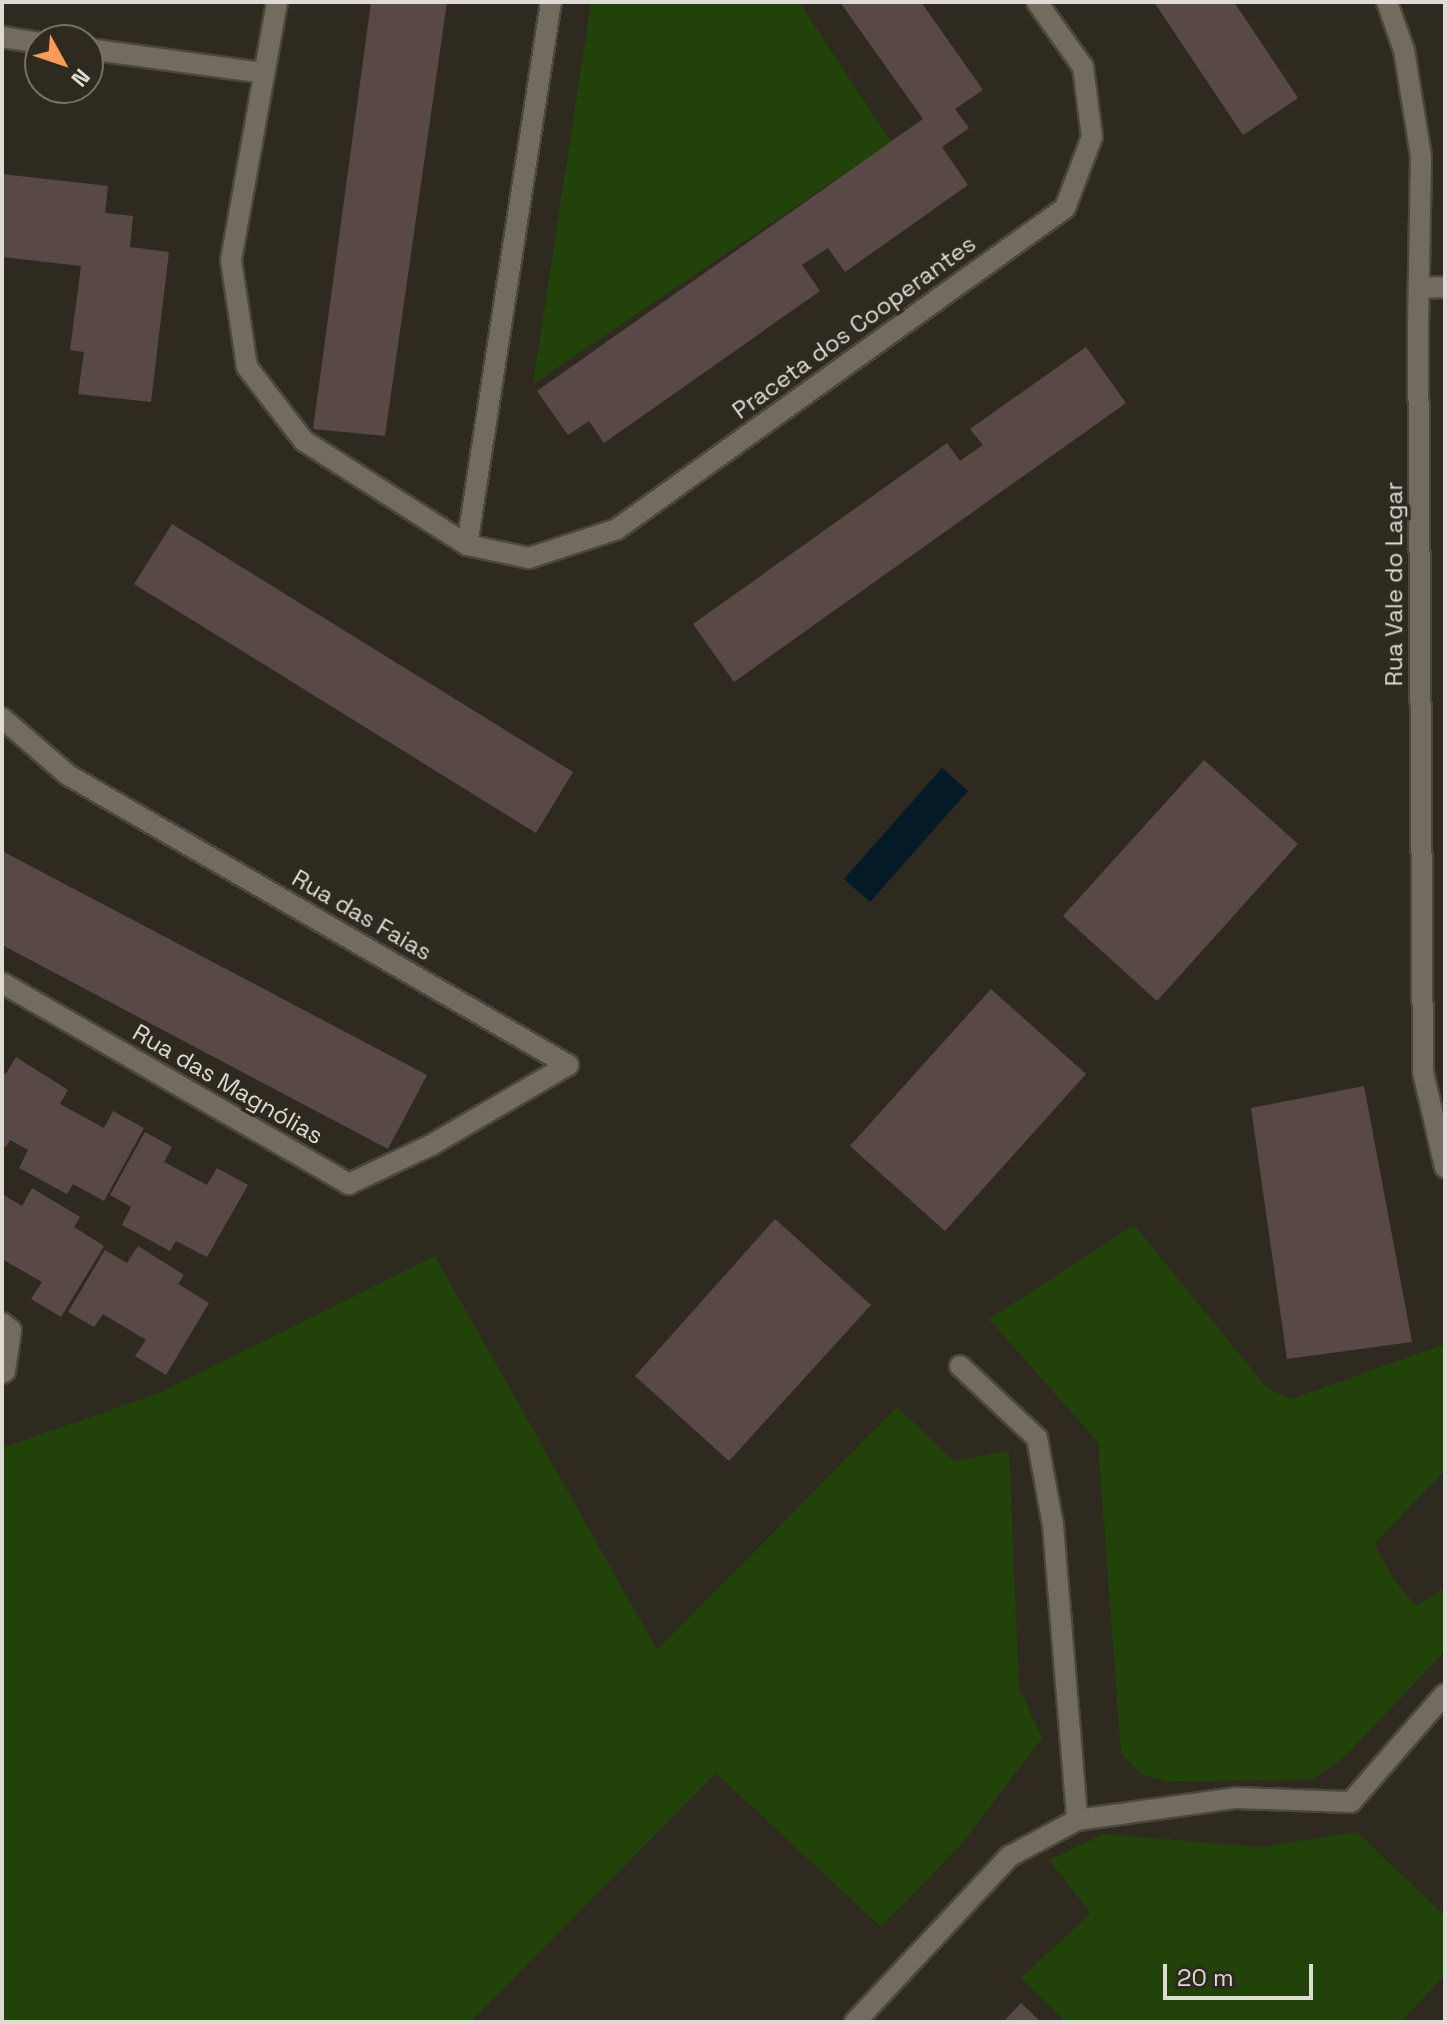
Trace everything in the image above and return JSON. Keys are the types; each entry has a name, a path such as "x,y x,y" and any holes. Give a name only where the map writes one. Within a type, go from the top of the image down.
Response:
{"street":[{"name":"Praceta dos Cooperantes","path":"277,2 231,260 247,367 304,441 467,545 529,558 617,529 1065,208 1092,137 1083,67 1037,2"},
{"path":"467,545 551,2"},
{"name":"Rua Vale do Lagar","path":"1387,2 1404,50 1421,156 1423,1072 1445,1167"},
{"path":"2,37 24,40"},
{"path":"104,51 264,73"},
{"path":"1419,288 1445,287"},
{"name":"Rua das Faias","path":"2,718 68,775 568,1065 431,1145"},
{"name":"Rua das Magnólias","path":"2,983 349,1184 431,1145"},
{"path":"2,1323 11,1330 5,1371 2,1373"},
{"path":"960,1366 1037,1438 1053,1525 1077,1820"},
{"path":"855,2022 1010,1856 1077,1820 1236,1798 1351,1802 1445,1694"}],"green space":[{"path":"591,2 799,2 891,142 533,384"},
{"path":"1134,1225 1267,1388 1291,1399 1445,1344 1445,1470 1374,1544 1395,1582 1416,1606 1445,1588 1445,1651 1345,1756 1314,1779 1168,1782 1141,1774 1121,1753 1098,1442 989,1319"},
{"path":"435,1256 657,1650 897,1407 954,1461 1009,1451 1019,1688 1042,1738 959,1847 881,1927 716,1773 470,2022 2,2022 2,1448 159,1393"},
{"path":"1357,1832 1445,1916 1445,1974 1401,2022 1066,2022 1021,1978 1091,1913 1049,1860 1103,1834 1261,1847"}],"water":[{"path":"942,768 968,791 870,902 844,879"}],"building":[{"path":"371,2 447,2 385,436 313,429"},
{"path":"840,2 921,2 983,90 955,109 969,128 942,147 968,185 845,272 828,248 802,265 820,291 604,443 589,421 568,435 537,391 923,119"},
{"path":"1154,2 1234,2 1298,98 1243,135"},
{"path":"2,174 108,186 105,213 133,216 130,247 169,252 151,402 78,394 84,352 70,350 81,266 2,257"},
{"path":"1086,347 1126,403 734,682 693,624 947,443 960,461 983,445 970,429"},
{"path":"172,524 573,772 536,833 134,584"},
{"path":"1204,760 1298,844 1157,1001 1063,916"},
{"path":"2,851 427,1075 388,1149 2,945"},
{"path":"991,989 1086,1074 945,1231 850,1146"},
{"path":"16,1057 68,1090 60,1104 104,1128 113,1111 144,1128 104,1201 73,1184 67,1194 19,1168 28,1150 10,1140 6,1147 2,1145 2,1072 6,1074"},
{"path":"1364,1086 1412,1342 1287,1359 1251,1108"},
{"path":"145,1132 172,1147 164,1162 207,1185 217,1168 248,1185 207,1257 176,1241 170,1251 122,1225 131,1207 110,1195"},
{"path":"32,1188 80,1217 74,1227 104,1246 61,1317 31,1299 42,1282 2,1259 2,1194 22,1206"},
{"path":"775,1219 871,1305 729,1461 635,1376"},
{"path":"138,1246 184,1275 178,1284 209,1303 166,1375 135,1356 146,1340 103,1314 94,1327 68,1312 105,1250 127,1263"},
{"path":"1021,2003 1041,2022 1003,2022"}]}
